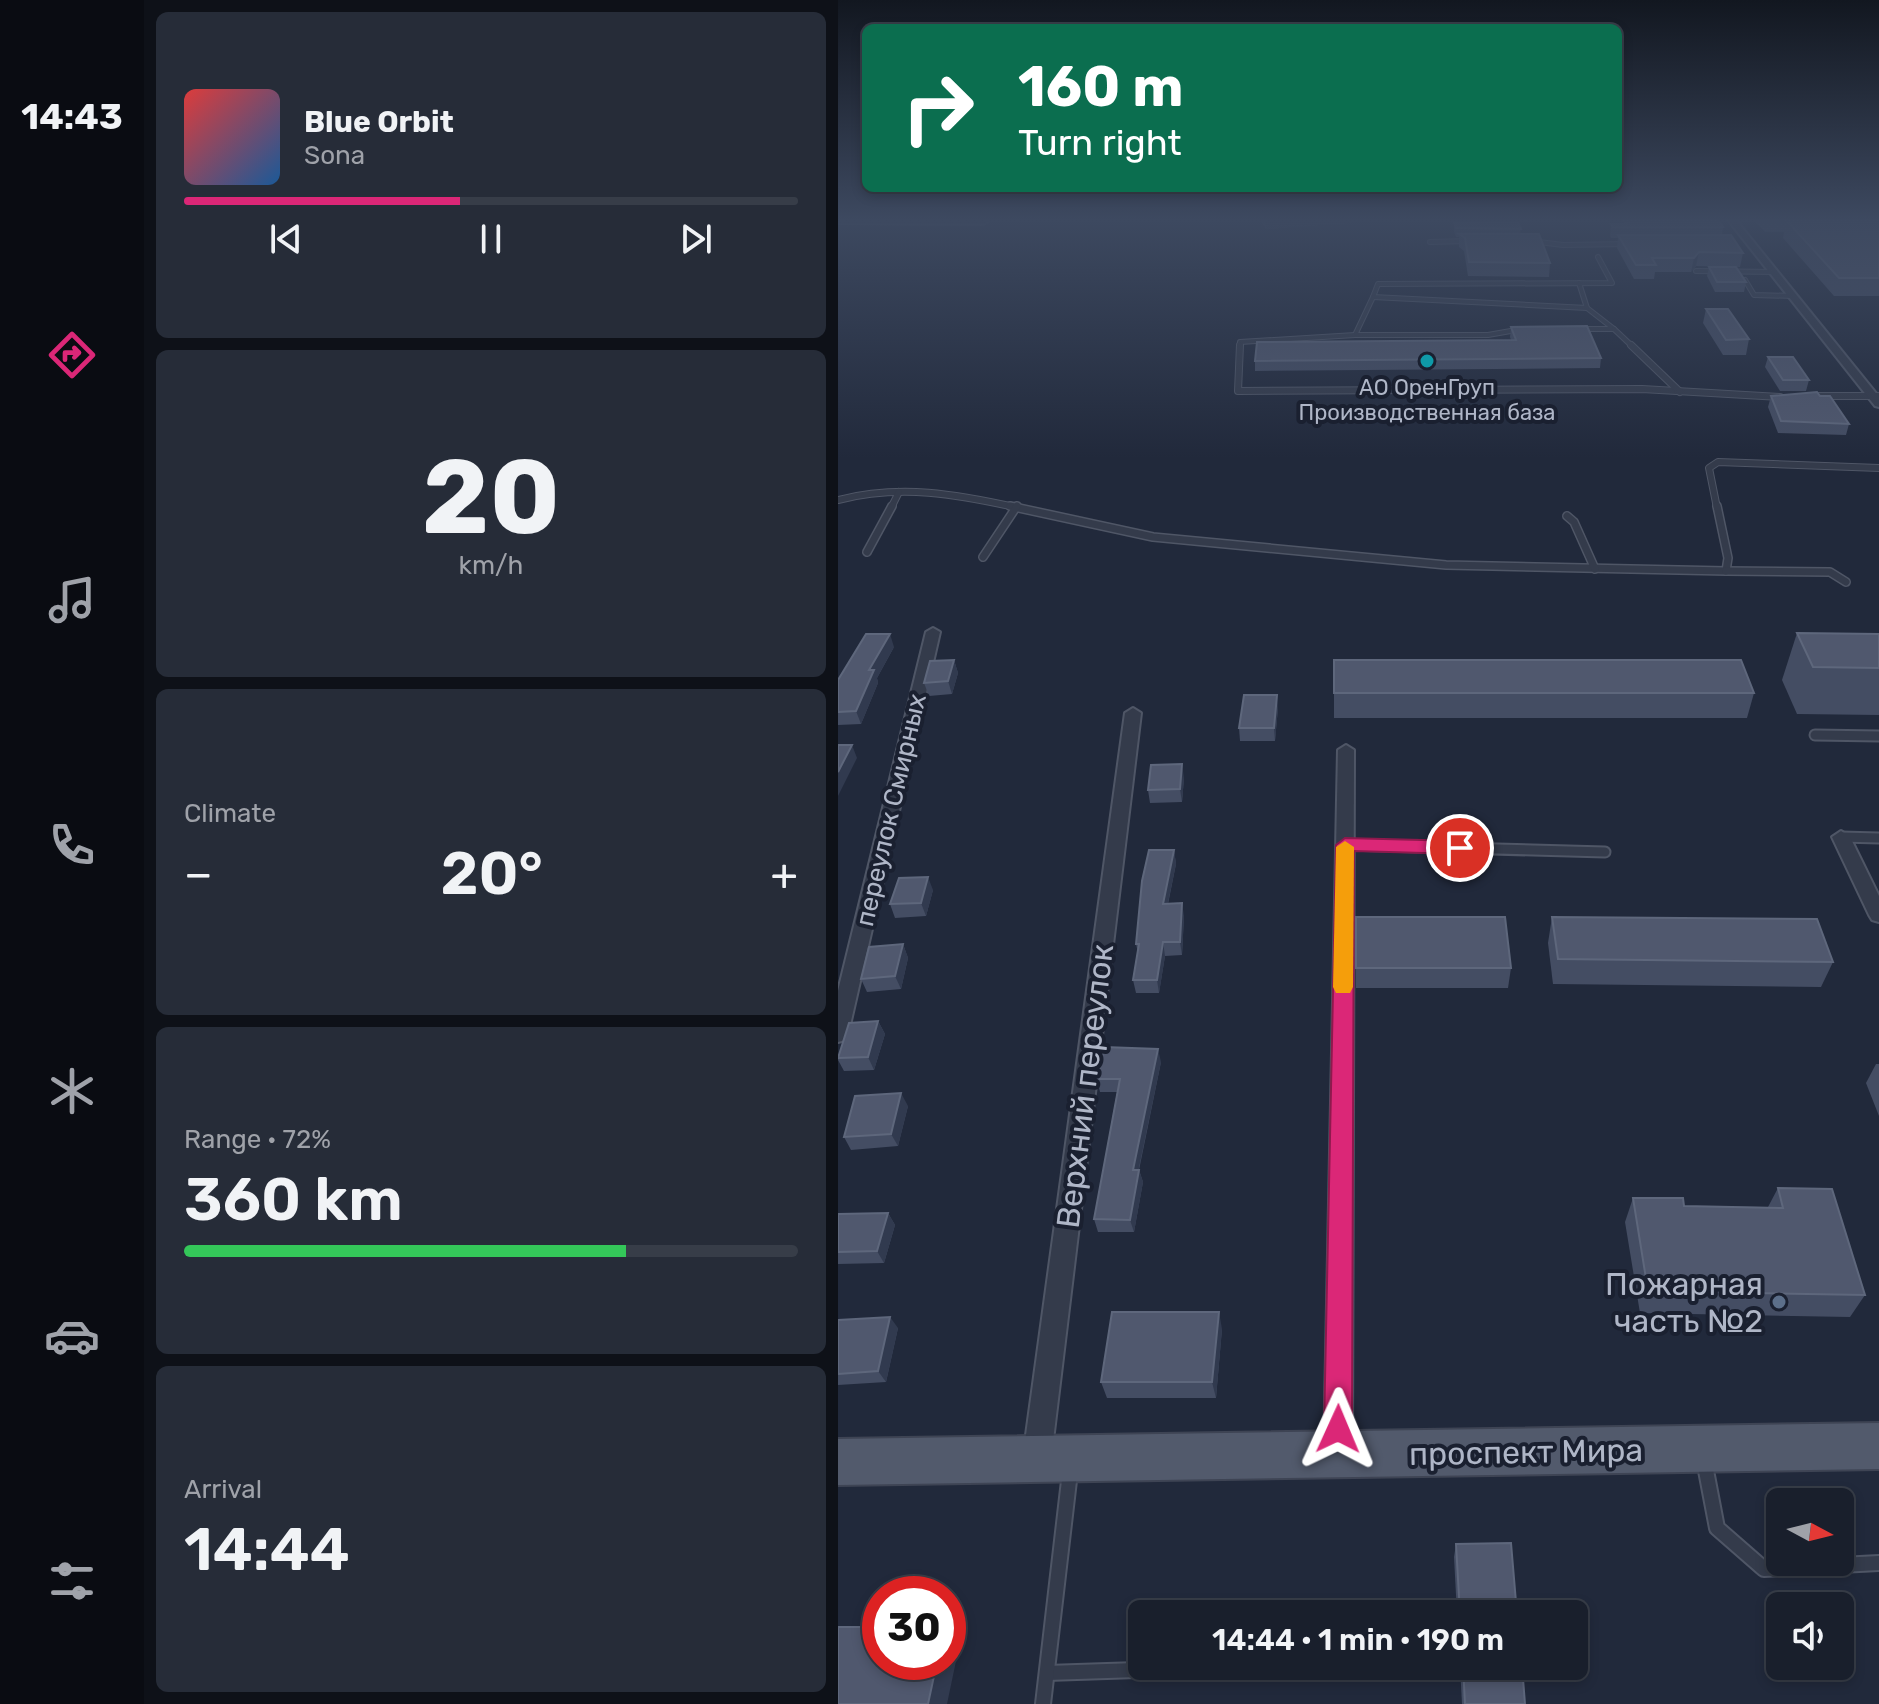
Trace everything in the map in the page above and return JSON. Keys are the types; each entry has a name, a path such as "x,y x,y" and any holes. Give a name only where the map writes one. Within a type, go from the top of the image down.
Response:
{"main road":[{"name":"проспект Мира","path":"838,1462 1879,1446"}],"street":[{"path":"1797,300 1877,398"},
{"name":"переулок Смирных","path":"838,1034 933,632"},
{"name":"Верхний переулок","path":"1054,1460 1133,713"},
{"path":"1338,1454 1346,750"},
{"path":"1841,837 1879,915"}],"lane":[{"path":"1355,335 1372,300"},
{"path":"1422,300 1587,308"},
{"path":"1584,300 1587,308 1614,329 1680,392"},
{"path":"1526,329 1488,335 1355,335 1240,342 1238,391 1680,392 1789,397"},
{"path":"1570,329 1614,329"},
{"path":"1803,397 1877,398"},
{"path":"1726,571 1728,558 1709,468 1718,462 1732,461 1879,468"},
{"path":"838,500 869,492 947,492 1017,506 1068,521 1153,537 1446,565 1830,572 1846,582"},
{"path":"867,552 899,492"},
{"path":"983,557 1017,506"},
{"path":"1567,516 1574,522 1595,569"},
{"path":"1815,735 1879,736"},
{"path":"1841,837 1879,838"},
{"path":"1345,845 1605,852"},
{"path":"1702,1449 1717,1528 1764,1569 1879,1563"},
{"path":"1043,1704 1047,1673 1054,1460"},
{"path":"1047,1673 1128,1670"}],"building":[{"path":"1706,309 1728,309 1749,339 1726,340"},
{"path":"1587,326 1601,358 1255,361 1257,342 1516,340 1511,327"},
{"path":"1768,357 1793,357 1809,380 1783,380"},
{"path":"1817,392 1820,396 1830,396 1849,424 1781,421 1771,396"},
{"path":"1797,633 1879,634 1879,668 1813,667"},
{"path":"866,634 890,634 869,670 874,670 856,711 838,712 838,680"},
{"path":"954,660 948,681 924,683 930,661"},
{"path":"1334,660 1741,660 1754,693 1334,693"},
{"path":"1244,695 1277,695 1274,728 1239,728"},
{"path":"838,745 852,745 838,772"},
{"path":"1182,764 1180,789 1148,790 1151,765"},
{"path":"1149,850 1174,850 1163,904 1182,903 1180,942 1163,942 1157,980 1133,980 1139,944 1136,944 1142,881"},
{"path":"928,877 921,903 890,904 899,878"},
{"path":"1356,917 1505,917 1511,968 1356,968"},
{"path":"1552,917 1817,919 1833,962 1558,959"},
{"path":"903,944 895,976 861,979 869,947"},
{"path":"878,1021 868,1057 838,1058 849,1023"},
{"path":"1104,1047 1158,1049 1133,1170 1139,1170 1130,1220 1094,1219 1120,1079 1097,1079"},
{"path":"901,1093 891,1134 844,1137 855,1096"},
{"path":"1778,1188 1832,1189 1865,1295 1648,1291 1633,1198 1683,1198 1684,1206 1783,1208"},
{"path":"888,1213 877,1251 838,1252 838,1214"},
{"path":"1112,1312 1219,1312 1212,1382 1101,1382"},
{"path":"890,1317 878,1371 838,1374 838,1320"},
{"path":"1511,1543 1516,1600 1459,1600 1456,1544"},
{"path":"838,1627 862,1627 862,1680 933,1680 928,1704 838,1704"},
{"path":"1464,1680 1523,1680 1525,1704 1465,1704"}],"slow traffic":[{"path":"1343,987 1345,847"}],"place":[{"name":"АО ОренГруп Производственная база","path":"1427,361"},
{"name":"Пожарная часть №2","path":"1779,1302"}],"route":[{"path":"1338,1429 1345,845 1460,848"}]}
